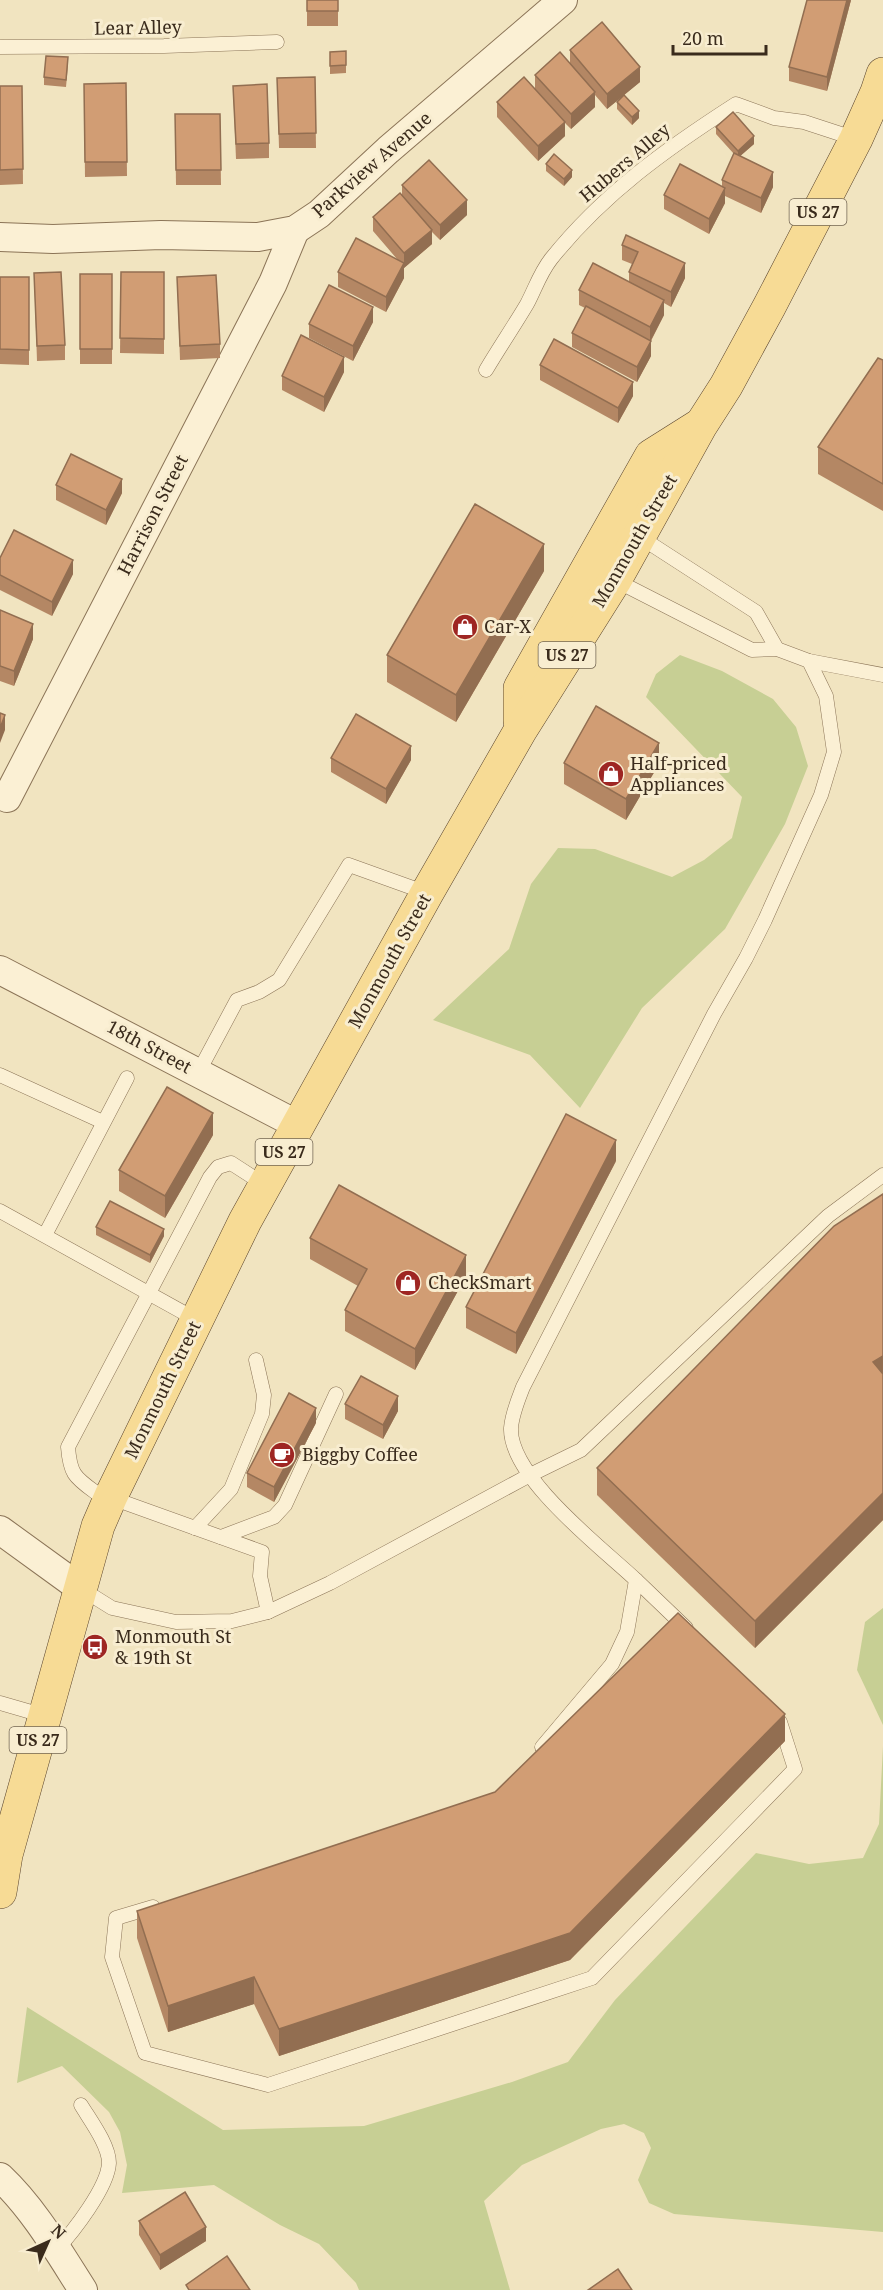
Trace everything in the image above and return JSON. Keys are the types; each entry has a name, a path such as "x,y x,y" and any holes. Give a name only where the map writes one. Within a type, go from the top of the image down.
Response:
{"main road":[{"name":"Monmouth Street","path":"0,1892 5,1838 45,1716 99,1526 111,1496 245,1221 427,893 520,731 615,580 701,425 726,386 856,140 883,74"},
{"path":"520,731 520,688 651,456 701,425"}],"street":[{"name":"Parkview Avenue","path":"0,237 53,239 201,235 258,237 296,230 319,214 388,150 563,0"},
{"name":"Harrison Street","path":"7,798 273,283 296,230"},
{"name":"18th Street","path":"0,970 298,1125"},
{"path":"0,1530 80,1588"},
{"path":"0,2177 15,2192 57,2249 83,2290"}],"lane":[{"name":"Lear Alley","path":"0,47 164,46 276,42"},
{"name":"Hubers Alley","path":"486,370 526,305 542,272 574,232 618,187 677,142 736,104 774,117 804,122 856,140"},
{"path":"639,536 756,612 777,648"},
{"path":"615,580 752,650 777,648 809,661 883,675"},
{"path":"694,1636 540,1490 515,1446 511,1429 523,1387 714,1014 746,958 821,795 834,752 826,696 809,661"},
{"path":"198,1073 237,999 259,992 279,980 348,865 427,893"},
{"path":"0,1076 103,1122"},
{"path":"45,1236 127,1078"},
{"path":"265,1185 231,1163 218,1167 210,1177 68,1447 69,1464 75,1478 95,1492 262,1552 260,1576 268,1612"},
{"path":"80,1588 112,1608 176,1622 232,1621 268,1612 330,1583 581,1450 828,1216 883,1175"},
{"path":"0,1211 197,1320"},
{"path":"195,1528 231,1489 262,1414 264,1395 256,1360"},
{"path":"221,1537 274,1517 285,1505 336,1394"},
{"path":"533,1756 557,1731 612,1664 627,1632 636,1580"},
{"path":"0,1703 45,1716"},
{"path":"170,1902 116,1918 112,1957 145,2053 268,2085 592,1978 795,1769 778,1718 770,1709"},
{"path":"57,2249 74,2231 102,2186 108,2163 102,2140 81,2105"}],"green space":[{"path":"680,655 722,671 773,699 796,727 808,766 785,824 725,929 642,1008 580,1108 530,1055 433,1020 509,949 531,884 558,848 595,849 672,877 704,860 732,838 742,797 646,697 656,674"},
{"path":"883,1608 883,1725 857,1670 865,1622"},
{"path":"883,1746 883,2232 674,2214 649,2203 638,2180 651,2148 644,2133 624,2124 601,2129 522,2165 484,2201 510,2290 359,2290 356,2283 319,2244 280,2225 214,2185 122,2193 127,2165 120,2132 109,2112 62,2066 17,2083 27,2007 223,2130 364,2126 512,2082 568,2062 615,2000 756,1853 809,1864 863,1858 879,1824"}],"building":[{"path":"307,0 338,0 338,11 307,11"},
{"path":"807,0 847,0 827,77 789,67"},
{"path":"602,22 640,67 607,94 570,50"},
{"path":"346,51 346,65 330,66 330,52"},
{"path":"560,52 595,92 571,114 535,75"},
{"path":"46,56 68,57 66,80 44,77"},
{"path":"315,77 316,133 279,134 277,78"},
{"path":"524,77 565,122 538,146 497,102"},
{"path":"126,83 127,162 85,162 84,84"},
{"path":"267,84 269,143 236,144 233,86"},
{"path":"0,86 22,86 23,169 0,170"},
{"path":"624,95 639,111 632,117 617,102"},
{"path":"733,112 754,136 738,151 716,127"},
{"path":"175,114 220,114 221,170 176,170"},
{"path":"734,153 773,172 761,198 722,180"},
{"path":"554,154 572,170 564,179 546,164"},
{"path":"429,160 467,200 440,225 402,185"},
{"path":"680,164 725,188 709,219 664,195"},
{"path":"400,193 432,230 404,253 373,217"},
{"path":"626,235 685,263 671,292 629,272 638,252 622,245"},
{"path":"356,238 404,263 386,297 338,272"},
{"path":"593,263 664,300 650,327 579,290"},
{"path":"61,272 65,345 37,346 34,273"},
{"path":"121,272 164,272 164,339 120,338"},
{"path":"80,274 112,274 112,349 80,349"},
{"path":"216,275 220,344 180,346 177,277"},
{"path":"0,277 29,277 29,350 0,349"},
{"path":"329,285 373,307 353,346 309,324"},
{"path":"586,306 651,341 637,367 572,333"},
{"path":"301,335 344,357 324,397 282,376"},
{"path":"554,339 633,382 618,408 540,365"},
{"path":"878,358 883,360 883,484 818,447"},
{"path":"71,454 122,479 106,510 56,485"},
{"name":"Car-X","path":"475,504 544,544 456,695 387,655"},
{"path":"14,530 73,560 52,602 0,575 0,558"},
{"path":"0,610 33,624 14,671 0,666"},
{"name":"Half-priced Appliances","path":"596,706 659,743 626,799 564,763"},
{"path":"0,713 5,715 0,728"},
{"path":"356,714 411,746 386,789 331,758"},
{"path":"167,1087 213,1113 165,1196 119,1170"},
{"path":"566,1114 616,1140 516,1333 466,1307"},
{"name":"CheckSmart","path":"339,1185 466,1255 415,1349 345,1310 367,1269 310,1238"},
{"path":"883,1194 883,1356 873,1362 883,1374 883,1493 755,1621 597,1468 834,1226"},
{"path":"110,1201 164,1229 150,1255 96,1227"},
{"path":"361,1376 398,1396 383,1425 345,1404"},
{"name":"Biggby Coffee","path":"289,1393 316,1408 274,1487 247,1473"},
{"path":"678,1613 785,1714 570,1933 279,2029 254,1977 168,2006 137,1911 495,1792"},
{"path":"185,2192 206,2227 160,2255 139,2221"},
{"path":"227,2256 250,2290 189,2290 186,2285"},
{"path":"618,2269 632,2290 588,2290"}],"place":[{"name":"Car-X","path":"465,627"},
{"name":"Half-priced Appliances","path":"611,774"},
{"name":"CheckSmart","path":"408,1283"},
{"name":"Biggby Coffee","path":"282,1455"},
{"name":"Monmouth St & 19th St","path":"95,1647"}]}
